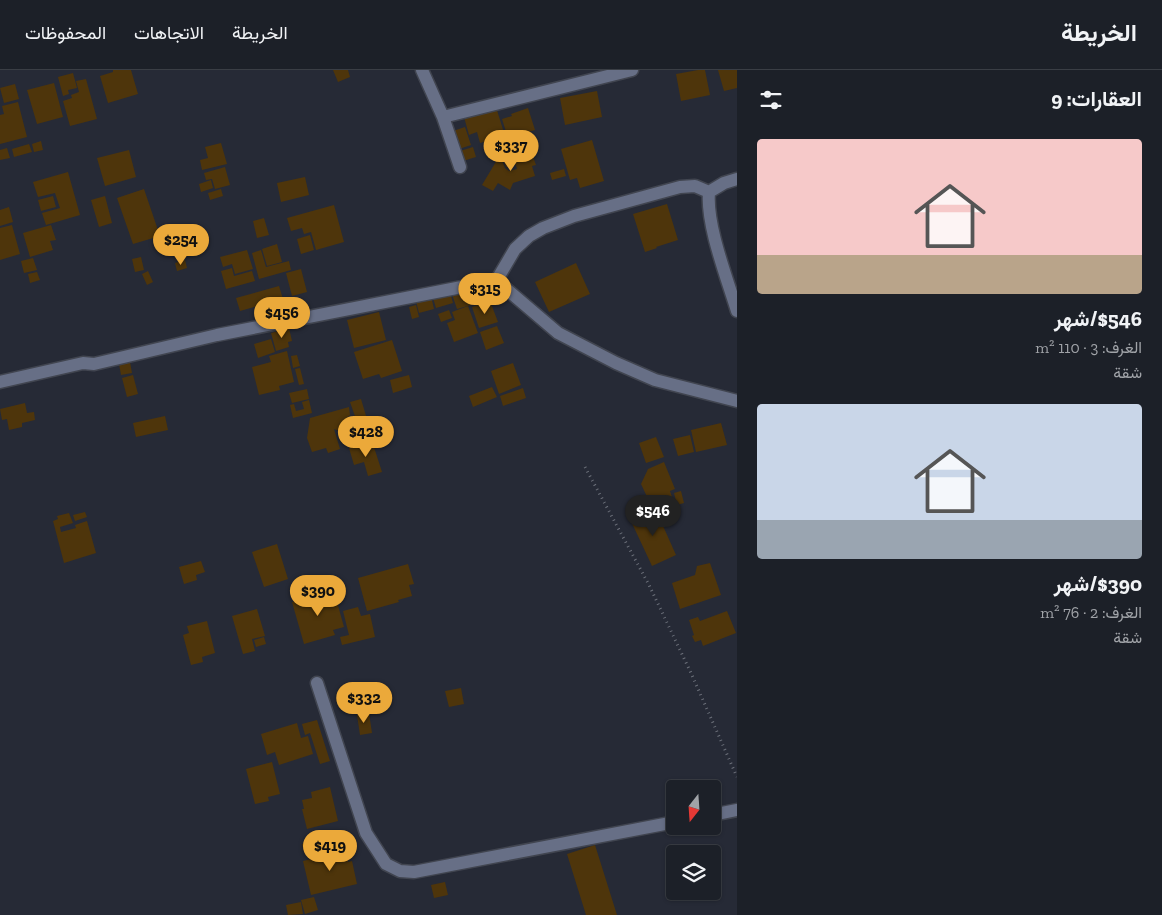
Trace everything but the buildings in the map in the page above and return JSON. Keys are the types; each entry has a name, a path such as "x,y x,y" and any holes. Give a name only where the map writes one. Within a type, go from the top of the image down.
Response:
{"street":[{"path":"422,70 443,117 460,166"},
{"path":"443,117 632,70"},
{"path":"709,192 724,183 737,179"},
{"path":"495,283 515,249 529,236 543,228 574,216 680,187 695,186 709,192"},
{"path":"709,192 708,204 711,222 737,311"},
{"path":"0,382 83,364 94,364 226,333 482,283 495,283 503,286 558,333 616,363 654,380 737,401"},
{"path":"318,683 366,833 386,864 391,868 414,872 666,824"},
{"path":"721,813 737,810"}],"path":[{"path":"586,467 649,585 683,655 737,777"}]}
